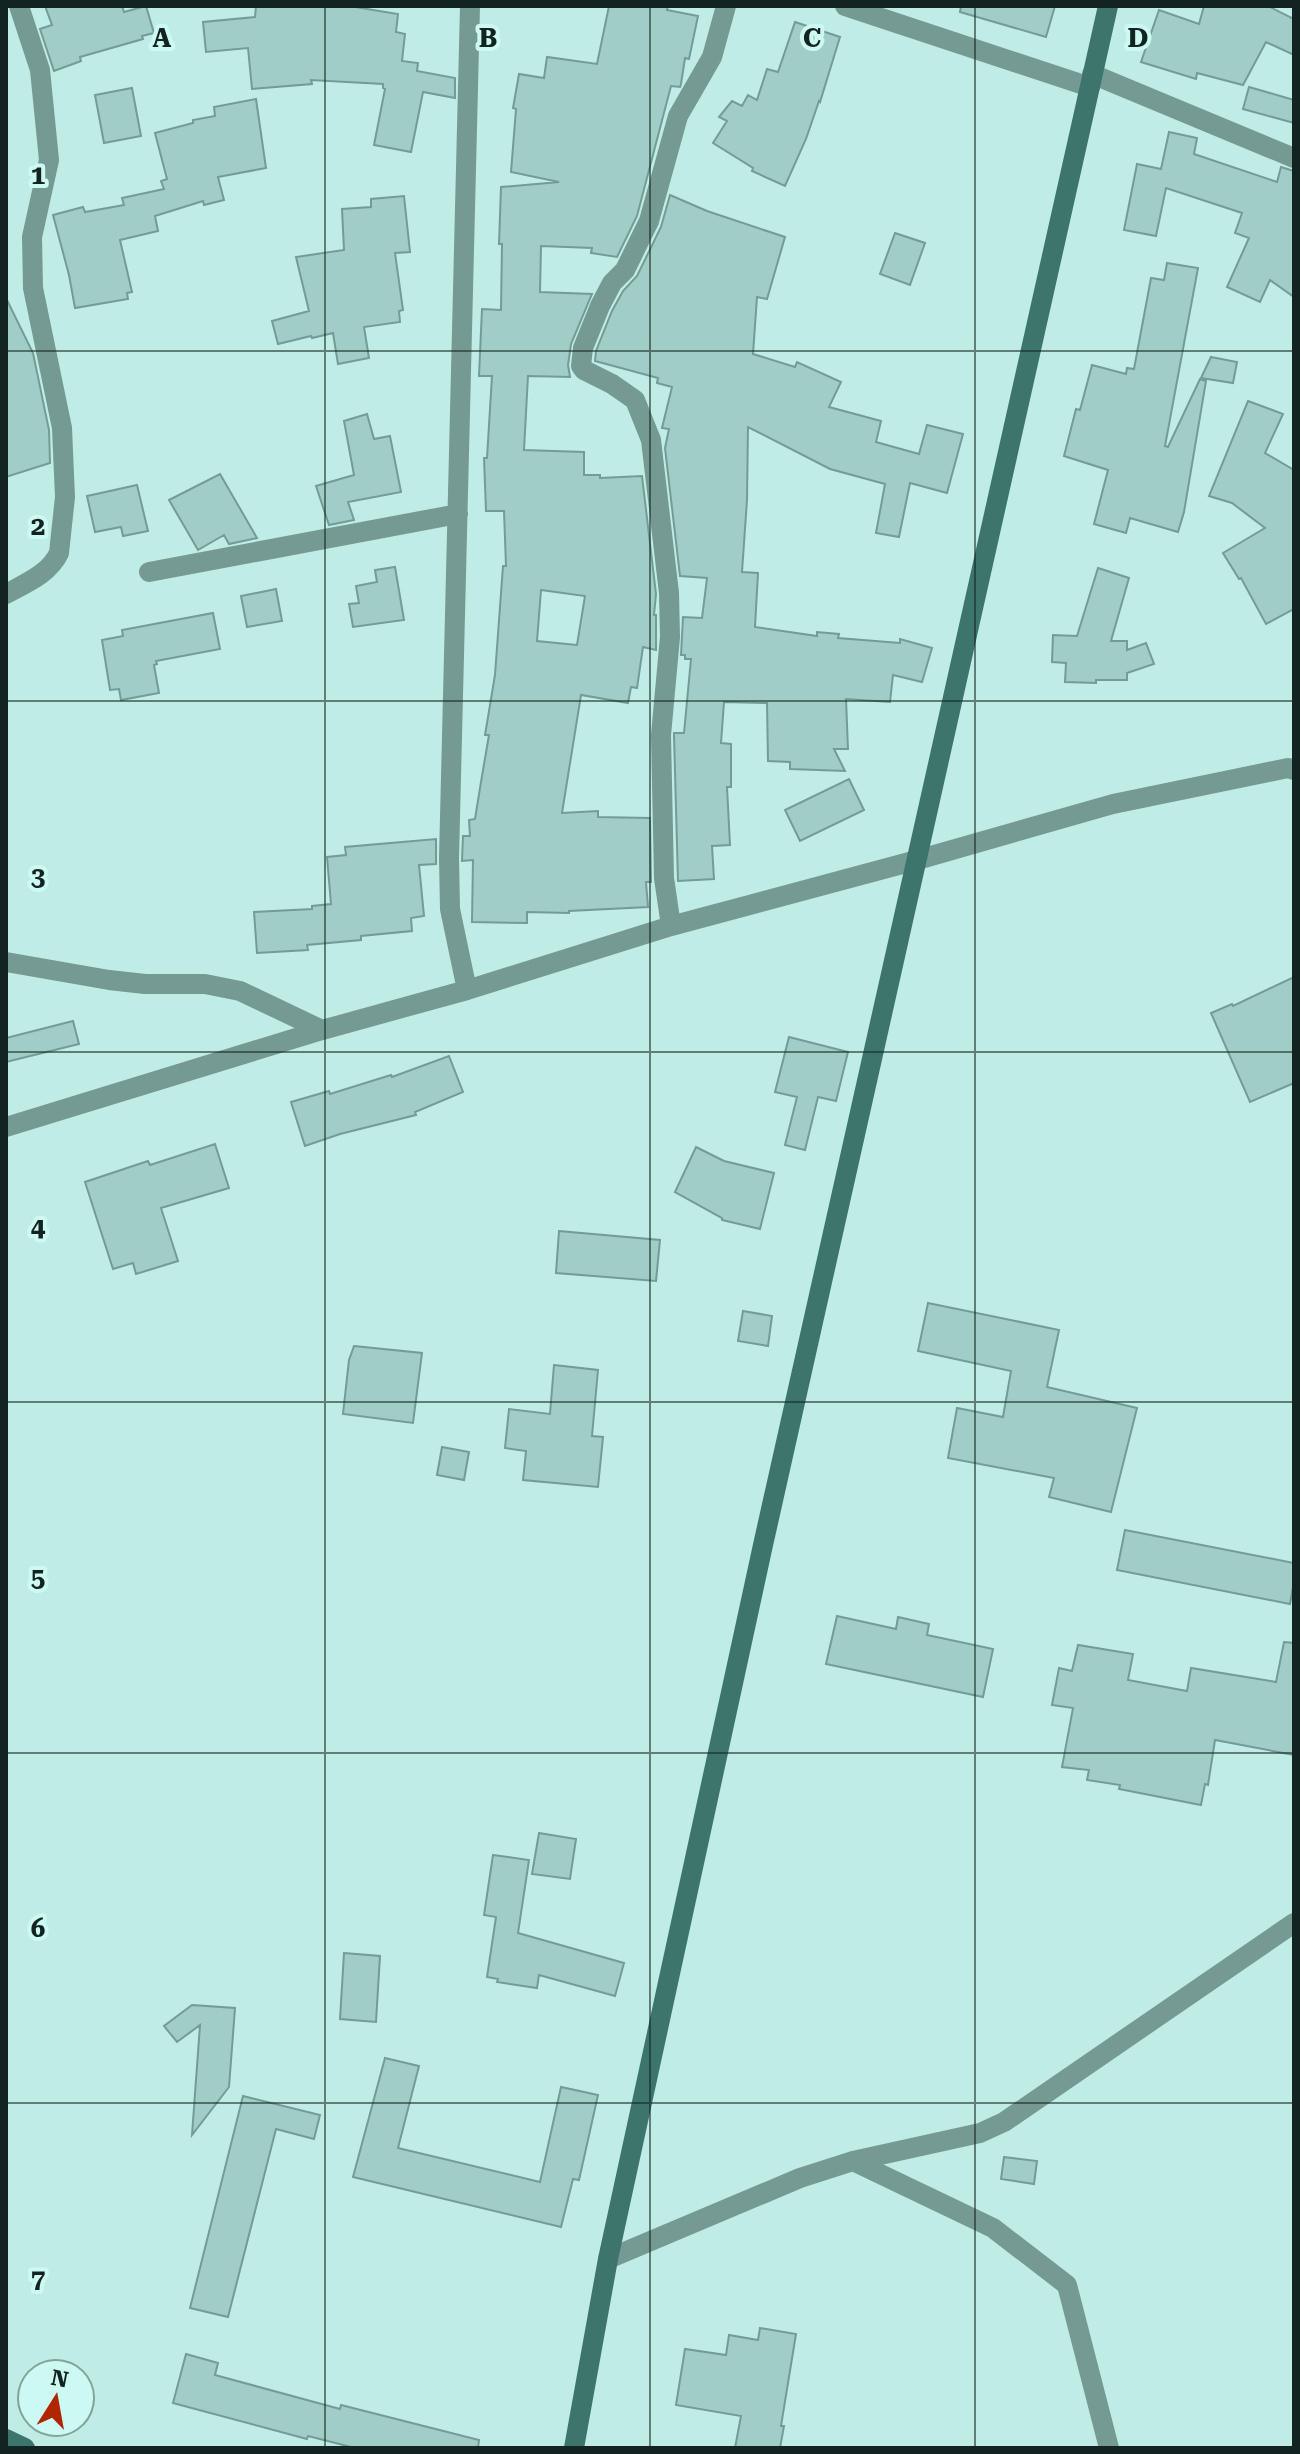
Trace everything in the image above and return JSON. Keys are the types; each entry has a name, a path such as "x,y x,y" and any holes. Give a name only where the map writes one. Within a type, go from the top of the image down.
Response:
{"street":[{"path":"6,594 48,570 56,561 65,497 62,428 33,288 32,237 49,160 40,70 19,6"},
{"path":"467,990 450,909 450,871 470,6"},
{"path":"671,926 664,878 661,735 670,637 669,593 651,440 635,400 581,366 583,348 600,306 612,283 625,270 649,221 678,116 712,57 726,6"},
{"path":"845,6 1091,80 1294,158"},
{"path":"574,2448 608,2259 763,1545 1108,6"},
{"path":"149,572 458,514"},
{"path":"6,1127 671,926 1113,804 1288,768 1294,770"},
{"path":"6,962 109,980 145,984 205,984 240,991 322,1030"},
{"path":"608,2259 800,2178 853,2161 980,2133 1004,2122 1294,1923"},
{"path":"853,2161 993,2228 1067,2285 1115,2447"},
{"path":"6,2439 25,2448"}],"building":[{"path":"45,6 122,6 124,12 146,6 154,33 80,57 81,61 54,71 40,29 52,25"},
{"path":"256,6 349,6 398,14 396,32 405,34 402,61 418,63 417,71 455,78 455,98 423,92 411,152 374,145 385,89 383,84 311,80 312,84 252,89 248,48 206,52 203,22 255,17"},
{"path":"609,6 668,6 667,10 698,16 680,87 671,86 637,216 617,257 591,253 592,248 541,246 540,292 592,294 571,344 570,377 528,376 524,450 584,452 584,475 600,475 600,478 642,476 656,594 656,650 643,647 637,688 631,687 628,703 581,695 562,813 598,811 598,817 650,818 651,882 646,882 648,907 569,913 527,912 527,923 472,922 473,860 462,861 463,836 470,836 469,820 475,819 489,735 485,735 495,675 503,566 506,566 504,511 486,511 484,458 487,458 492,376 479,376 482,309 501,310 501,187 559,182 511,172 516,109 513,108 519,74 544,78 547,57 597,64","holes":["541,590 585,596 577,645 537,641"]},
{"path":"961,6 1055,6 1046,37 960,12"},
{"path":"1204,6 1268,6 1294,19 1294,55 1266,42 1243,85 1197,73 1196,79 1141,62 1159,10 1199,24"},
{"path":"795,22 840,37 820,102 785,186 752,171 753,168 713,143 727,121 719,117 732,101 742,106 748,95 757,100 767,69 778,72"},
{"path":"1249,87 1294,100 1294,123 1243,109"},
{"path":"132,88 141,136 104,143 95,95"},
{"path":"256,99 266,168 218,177 224,200 204,205 203,201 155,216 158,231 120,240 132,292 127,293 128,299 75,308 53,215 83,207 85,212 124,205 122,198 164,189 161,181 167,179 155,133 215,116 214,107"},
{"path":"1169,132 1197,138 1194,154 1277,182 1281,167 1294,171 1294,297 1270,280 1260,302 1227,287 1249,238 1235,233 1242,213 1166,188 1156,236 1124,230 1137,164 1161,169"},
{"path":"670,195 785,237 767,299 757,297 753,354 795,367 797,362 841,382 829,407 881,421 876,442 919,454 927,425 963,434 947,493 910,483 899,537 876,533 885,484 830,469 748,427 742,572 758,573 755,627 817,636 817,632 839,634 838,638 900,643 900,639 932,648 922,682 893,675 890,702 846,699 848,749 834,749 845,771 790,769 790,762 768,761 767,703 724,702 721,743 731,744 731,787 727,787 730,845 712,846 714,879 678,881 674,733 684,733 691,659 681,655 683,617 702,618 707,578 680,576 665,448 669,429 662,428 672,387 657,383 658,378 595,361 612,311 623,291 637,276 661,227"},
{"path":"404,196 410,252 395,253 403,310 399,311 400,322 364,327 369,358 338,364 333,333 278,344 272,321 309,311 296,257 344,250 342,209 371,207 371,199"},
{"path":"895,233 925,243 910,285 880,274"},
{"path":"1167,263 1198,268 1165,446 1168,447 1200,379 1206,381 1178,532 1130,518 1126,533 1094,524 1108,470 1064,456 1092,365 1126,374 1127,368 1134,369 1151,278 1164,280"},
{"path":"6,298 33,353 49,430 50,463 6,477"},
{"path":"1211,357 1237,362 1233,383 1201,378"},
{"path":"1248,401 1283,414 1265,453 1294,470 1294,609 1266,624 1241,578 1223,553 1265,528 1232,503 1209,496"},
{"path":"367,414 374,439 390,436 401,492 348,502 354,520 329,525 316,486 354,475 344,421"},
{"path":"220,474 257,538 229,544 224,535 198,550 169,500"},
{"path":"137,485 148,531 123,536 121,527 95,532 87,496"},
{"path":"395,567 404,620 353,627 349,604 359,603 356,586 377,582 375,570"},
{"path":"1098,568 1129,578 1111,641 1127,641 1127,650 1146,643 1154,664 1127,673 1127,680 1065,682 1066,663 1052,662 1053,635 1077,636"},
{"path":"276,589 282,621 247,627 241,596"},
{"path":"213,613 220,649 156,661 159,693 121,700 119,689 110,690 102,640 123,636 122,630"},
{"path":"849,779 864,810 800,841 785,810"},
{"path":"436,839 436,864 419,865 424,916 411,918 412,931 307,945 308,950 257,953 254,912 312,909 312,906 331,904 327,857 346,855 345,847"},
{"path":"1294,977 1294,1083 1250,1102 1211,1013"},
{"path":"73,1021 79,1044 6,1062 6,1038"},
{"path":"789,1037 848,1052 836,1101 818,1097 805,1150 785,1145 797,1097 775,1092"},
{"path":"449,1056 463,1092 415,1112 416,1115 305,1146 291,1102 392,1077"},
{"path":"215,1144 229,1188 161,1208 178,1261 136,1274 133,1263 113,1269 85,1182 148,1161 150,1165"},
{"path":"696,1147 724,1161 774,1173 760,1229 722,1220 675,1192"},
{"path":"559,1231 660,1240 656,1281 556,1273"},
{"path":"928,1303 1059,1330 1047,1387 1137,1408 1111,1512 1049,1497 1054,1478 948,1458 957,1408 1003,1417 1011,1371 918,1351"},
{"path":"743,1311 772,1316 768,1346 738,1341"},
{"path":"354,1346 422,1353 413,1423 343,1414 349,1360"},
{"path":"554,1365 598,1370 592,1436 603,1437 598,1487 523,1480 526,1451 505,1448 509,1409 550,1414"},
{"path":"442,1447 469,1452 464,1480 437,1475"},
{"path":"1125,1530 1294,1563 1290,1604 1117,1570"},
{"path":"837,1616 896,1629 898,1617 929,1624 927,1635 993,1649 983,1697 826,1664"},
{"path":"1284,1642 1294,1643 1294,1755 1215,1740 1208,1785 1205,1784 1201,1805 1119,1789 1120,1785 1087,1780 1089,1770 1062,1767 1073,1708 1052,1705 1059,1668 1072,1671 1078,1645 1133,1654 1128,1680 1187,1691 1191,1668 1276,1682"},
{"path":"539,1833 576,1839 570,1879 532,1874"},
{"path":"493,1855 529,1860 518,1933 624,1963 615,1996 539,1975 537,1988 497,1982 498,1979 487,1977 496,1917 484,1915"},
{"path":"344,1953 380,1956 376,2022 340,2019"},
{"path":"192,2005 235,2008 229,2087 192,2135 200,2025 177,2042 164,2026"},
{"path":"385,2058 419,2066 398,2148 540,2182 561,2087 598,2095 579,2180 573,2179 561,2227 353,2177"},
{"path":"243,2096 320,2115 314,2139 276,2129 228,2317 190,2308"},
{"path":"1004,2157 1037,2161 1034,2184 1001,2179"},
{"path":"760,2328 796,2334 780,2448 735,2448 741,2416 676,2405 685,2349 726,2355 729,2335 758,2340"},
{"path":"186,2354 218,2363 215,2375 340,2409 341,2405 479,2440 478,2448 355,2448 308,2436 307,2439 173,2403"}]}
